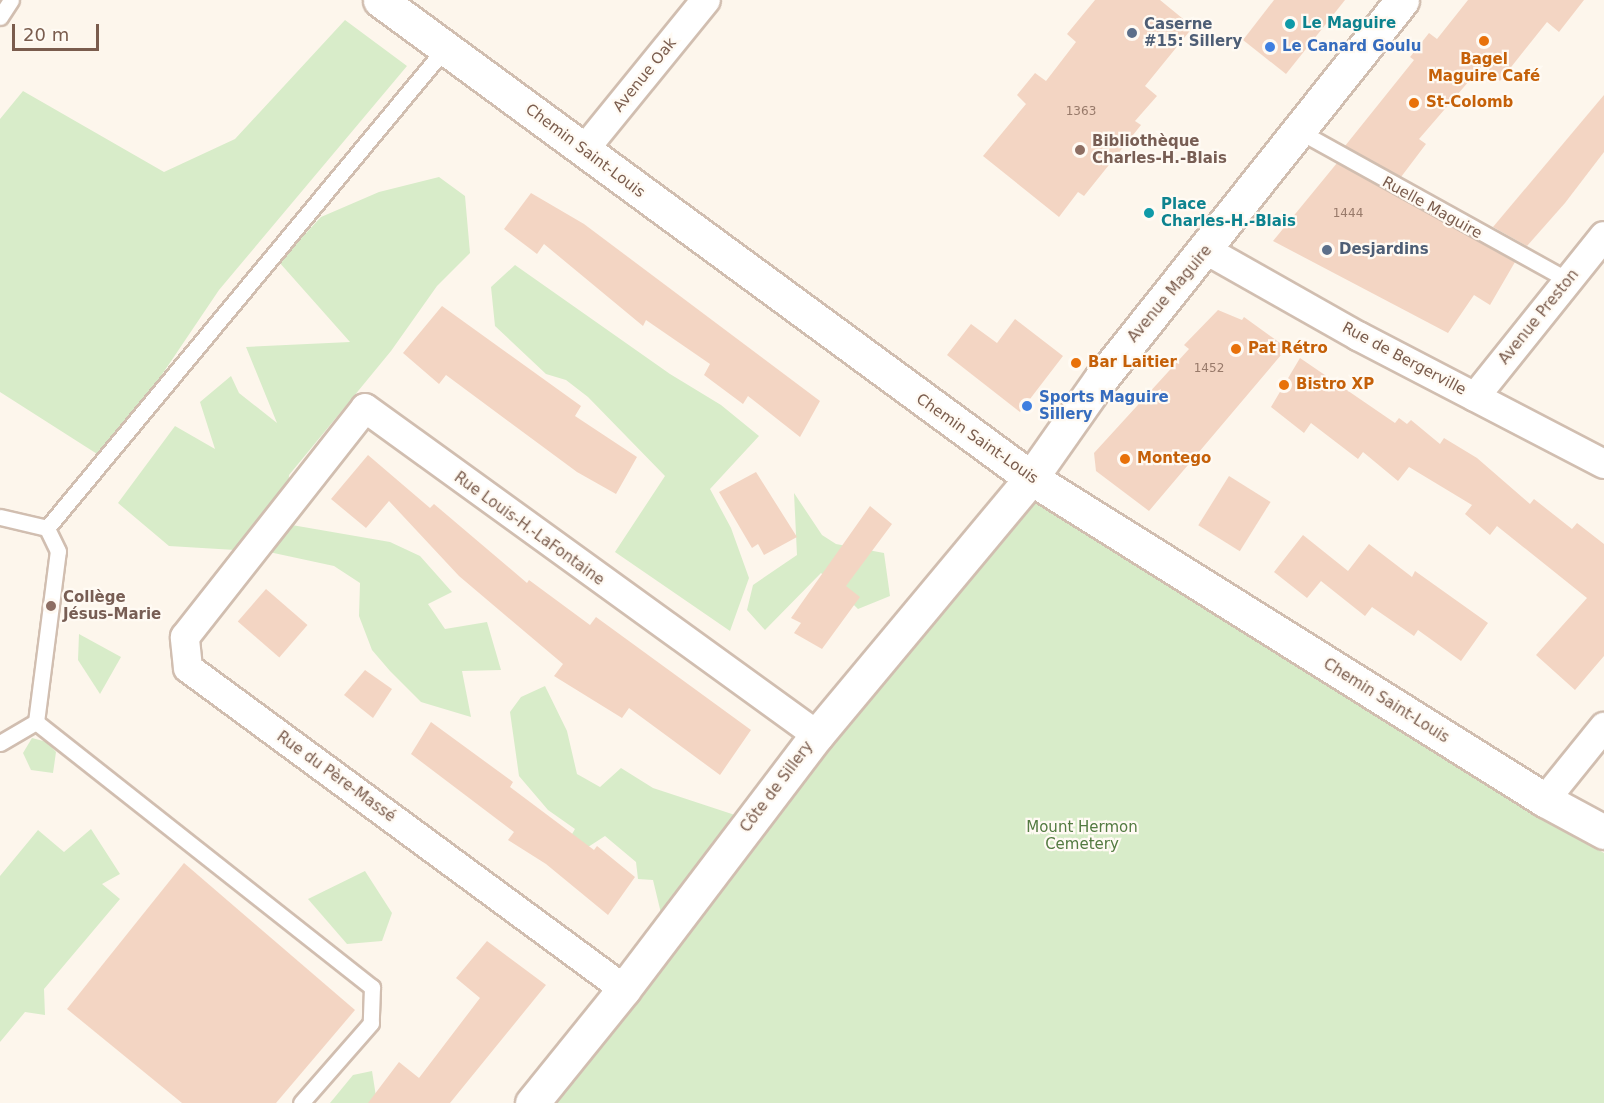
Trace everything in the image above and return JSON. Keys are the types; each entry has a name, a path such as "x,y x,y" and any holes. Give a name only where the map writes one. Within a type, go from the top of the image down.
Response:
{"street":[{"name":"Chemin Saint-Louis","path":"380,0 1030,478 1545,800 1604,832"},
{"name":"Avenue Oak","path":"584,150 706,0"},
{"name":"Avenue Maguire","path":"1030,478 1100,380 1206,250 1402,0"},
{"name":"Avenue Preston","path":"1475,397 1604,236"},
{"name":"Rue de Bergerville","path":"1206,250 1475,397 1604,464"},
{"name":"Rue Louis-H.-LaFontaine","path":"272,525 365,408 817,735"},
{"name":"Côte de Sillery","path":"532,1103 624,989 817,735 1030,478"},
{"name":"Rue du Père-Massé","path":"272,525 185,637 188,668 624,989"},
{"path":"1545,800 1604,727"}],"lane":[{"path":"0,17 11,0"},
{"path":"47,528 446,47"},
{"name":"Ruelle Maguire","path":"1299,131 1568,280"},
{"path":"0,518 47,528"},
{"path":"36,722 58,551 47,528"},
{"path":"0,743 36,722"},
{"path":"36,722 372,987 371,1023 301,1103"}],"green space":[{"path":"345,20 407,66 219,290 105,459 0,392 0,119 23,91 164,172 235,139"},
{"path":"439,177 465,196 470,253 437,286 391,351 289,475 286,524 390,542 420,556 452,592 428,604 445,629 487,622 501,670 462,671 471,717 421,702 390,671 372,650 359,616 360,583 334,566 269,552 169,546 118,503 175,426 215,449 200,402 231,376 239,393 277,423 246,347 350,342 279,262 321,217 379,192"},
{"path":"515,265 670,374 721,405 759,436 710,489 731,528 749,578 730,631 615,552 665,476 588,397 566,380 546,374 495,326 491,287"},
{"name":"Mount Hermon Cemetery","path":"1031,478 1535,814 1604,853 1604,1103 533,1103 666,934 653,880 638,879 636,862 605,836 585,849 565,846 575,829 548,810 519,776 510,712 521,697 545,686 567,731 577,774 600,787 621,768 653,788 738,816"},
{"path":"794,493 822,535 836,544 884,553 890,596 858,609 821,573 765,630 747,610 753,585 797,555"},
{"path":"79,634 121,657 100,694 78,660"},
{"path":"32,738 47,742 56,752 53,773 31,770 23,753"},
{"path":"91,829 120,874 102,884 120,899 44,989 45,1015 25,1012 0,1042 0,876 38,830 64,852"},
{"path":"365,871 392,913 382,941 347,944 308,899"},
{"path":"372,1071 377,1103 330,1103 353,1075"}],"building":[{"path":"1095,0 1160,0 1193,27 1145,86 1157,96 1135,121 1141,125 1084,196 1078,192 1059,217 983,156 1026,104 1017,95 1035,73 1046,81 1076,42 1067,34"},
{"name":"Le Maguire","path":"1274,0 1345,0 1286,74 1243,40"},
{"path":"1468,0 1584,0 1559,32 1547,22 1500,81 1482,66 1419,139 1426,144 1401,177 1345,146 1414,60 1410,57 1429,33 1437,39"},
{"path":"1604,95 1604,152 1565,203 1527,246 1493,227"},
{"path":"1337,163 1515,262 1490,305 1474,295 1448,333 1273,241"},
{"path":"531,193 584,224 820,401 800,437 748,396 743,404 704,375 710,364 646,320 643,326 544,244 537,254 504,229"},
{"path":"442,306 581,406 575,416 637,457 616,494 577,472 446,375 439,384 403,353"},
{"path":"1218,310 1242,320 1244,317 1287,348 1149,511 1096,471 1094,453 1189,349 1184,345"},
{"path":"1015,319 1063,356 1020,412 947,355 971,324 997,343"},
{"path":"1300,358 1395,423 1399,418 1407,424 1411,420 1440,444 1444,438 1477,458 1530,504 1534,499 1572,529 1577,523 1604,544 1604,656 1575,690 1536,655 1587,598 1497,526 1490,535 1465,514 1472,505 1409,467 1398,481 1363,452 1358,459 1311,423 1304,433 1271,407"},
{"path":"368,455 430,508 434,504 527,583 529,580 590,625 596,617 751,730 720,775 629,708 622,718 554,676 563,664 459,576 389,501 366,528 331,499"},
{"path":"756,472 797,537 764,555 758,544 752,548 719,492"},
{"path":"1229,476 1271,502 1240,551 1198,525"},
{"path":"870,506 892,524 846,586 860,597 822,649 794,633 801,623 791,618"},
{"path":"1303,535 1348,571 1369,544 1412,577 1415,571 1488,623 1461,661 1418,630 1414,636 1372,607 1365,616 1321,581 1307,598 1274,572"},
{"path":"266,589 308,625 279,658 238,621"},
{"path":"365,670 392,689 373,718 344,695"},
{"path":"431,722 513,782 510,787 594,850 597,846 635,877 608,915 546,864 508,840 514,832 411,754"},
{"path":"184,863 355,1010 276,1103 182,1103 67,1009"},
{"path":"487,941 546,985 450,1103 368,1103 399,1062 419,1078 480,998 456,978"}],"place":[{"name":"Le Maguire","path":"1290,24"},
{"name":"Caserne #15: Sillery","path":"1132,33"},
{"name":"Bagel Maguire Café","path":"1484,41"},
{"name":"Le Canard Goulu","path":"1270,47"},
{"name":"St-Colomb","path":"1414,103"},
{"name":"Bibliothèque Charles-H.-Blais","path":"1080,150"},
{"name":"Place Charles-H.-Blais","path":"1149,213"},
{"name":"Desjardins","path":"1327,250"},
{"name":"Pat Rétro","path":"1236,349"},
{"name":"Bar Laitier","path":"1076,363"},
{"name":"Bistro XP","path":"1284,385"},
{"name":"Sports Maguire Sillery","path":"1027,406"},
{"name":"Montego","path":"1125,459"},
{"name":"Collège Jésus-Marie","path":"51,606"}]}
